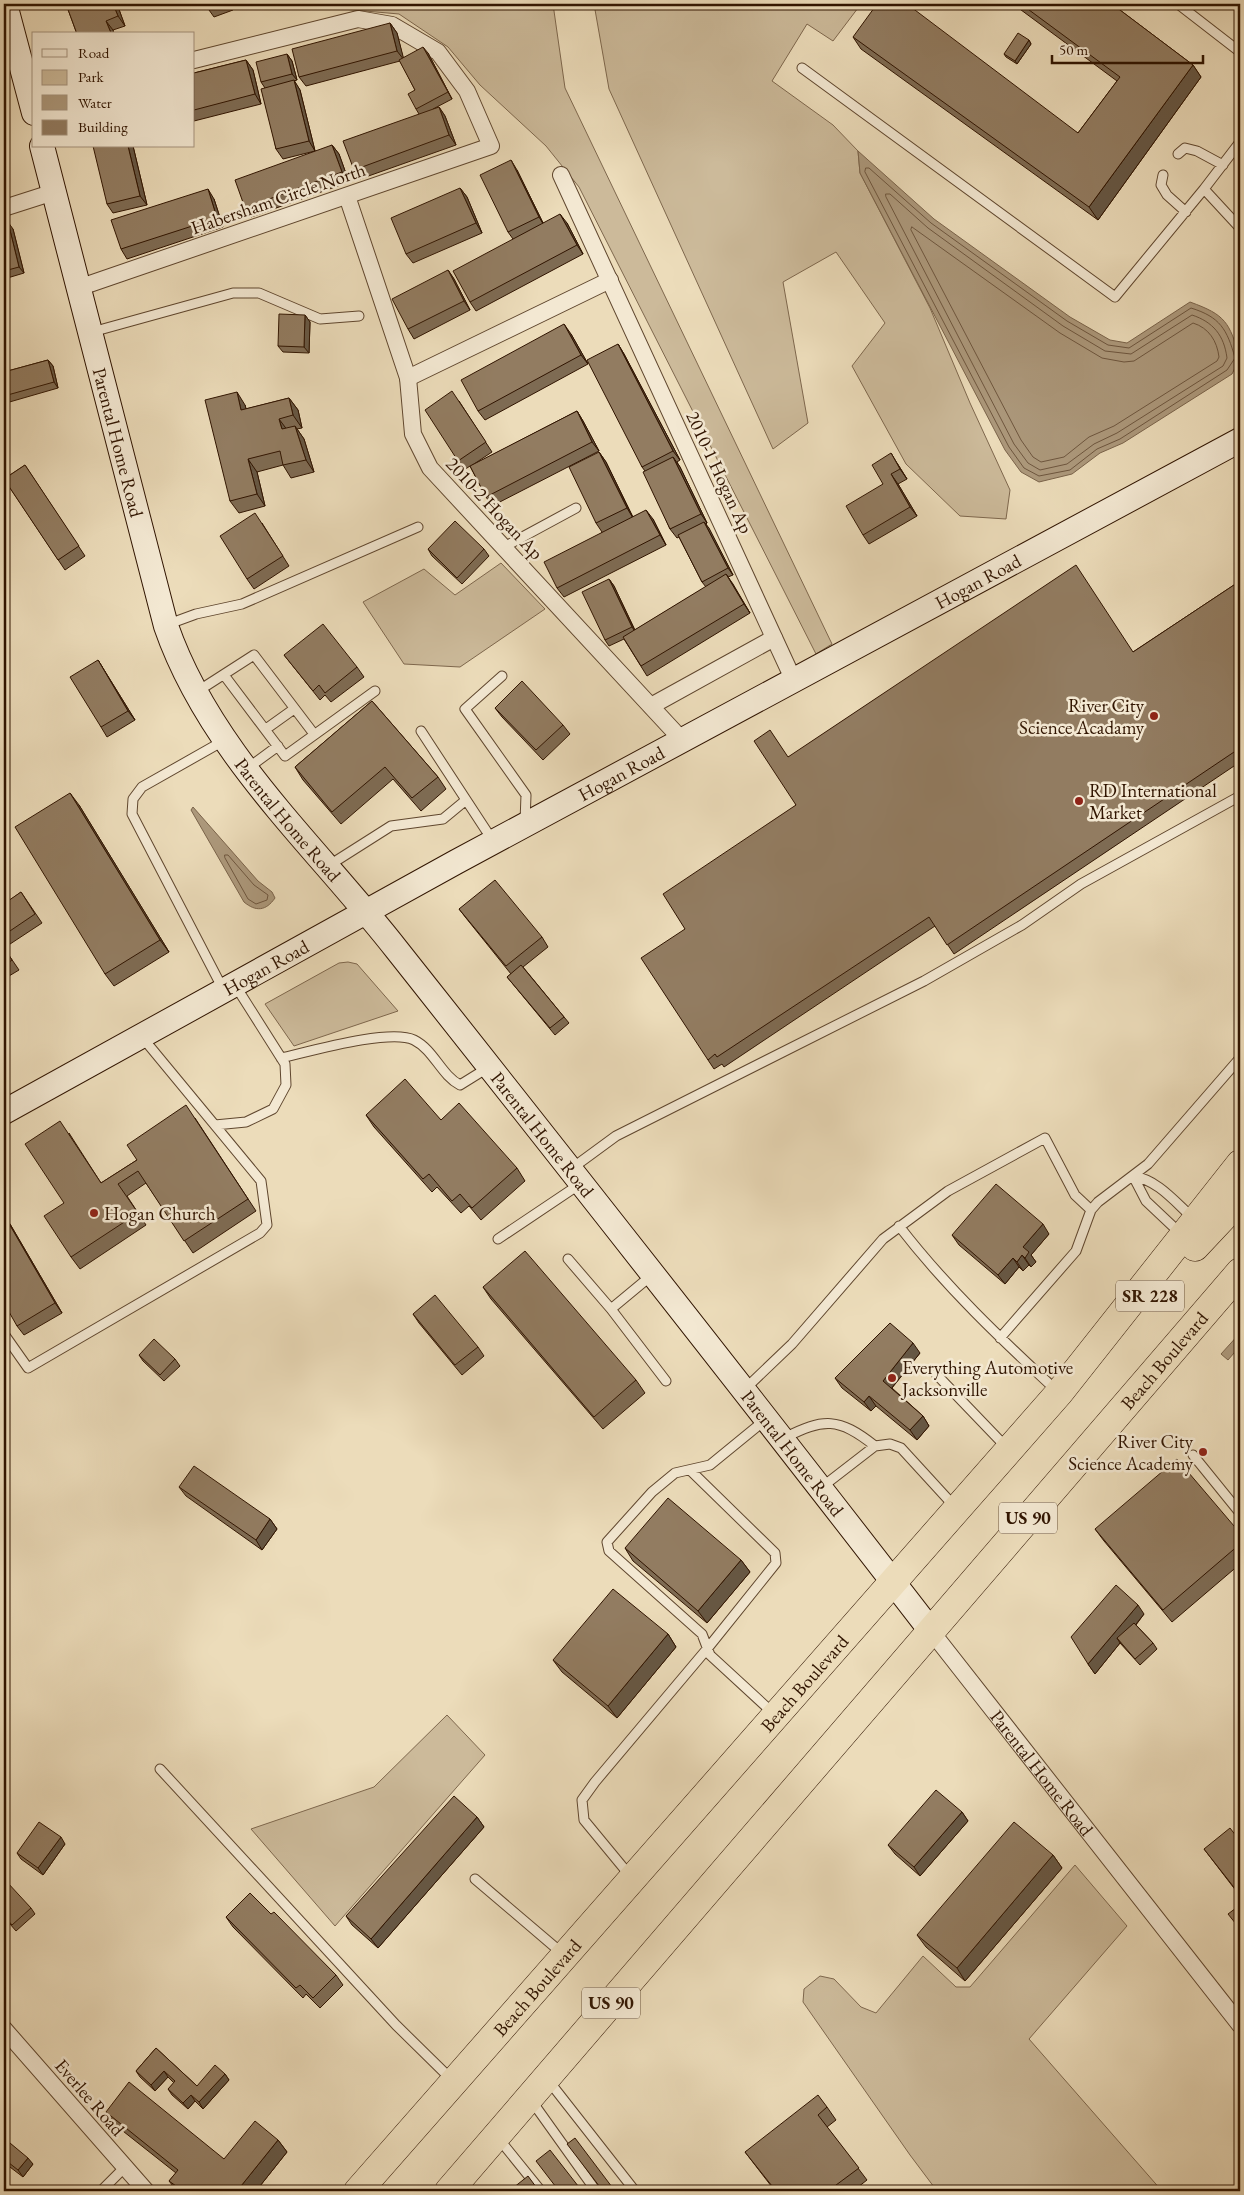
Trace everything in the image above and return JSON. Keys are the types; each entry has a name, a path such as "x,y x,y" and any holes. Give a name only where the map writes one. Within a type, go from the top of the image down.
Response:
{"highway":[{"name":"Beach Boulevard","path":"358,2191 1059,1392 1240,1164"},
{"name":"SR 228","path":"1059,1392 1240,1199"},
{"name":"Beach Boulevard","path":"931,1631 1240,1272"},
{"name":"US 90","path":"449,2191 931,1631"}],"street":[{"path":"5,4 32,101"},
{"name":"Habersham Circle North","path":"78,288 491,146 467,92 438,52 392,25 358,19 195,60"},
{"name":"Parental Home Road","path":"43,148 166,626 178,660 225,740 266,794 367,912 1240,2025"},
{"name":"2010-1 Hogan Ap","path":"561,175 794,681"},
{"path":"4,208 54,192"},
{"name":"2010-2 Hogan Ap","path":"347,196 408,378 413,434 430,468 683,741"},
{"path":"408,378 610,280"},
{"name":"Hogan Road","path":"4,1112 494,841 1240,440"},
{"path":"651,706 774,638"},
{"name":"Everlee Road","path":"4,2029 146,2191"}],"lane":[{"path":"1178,4 1240,52"},
{"path":"802,68 1115,297 1204,190 1240,142"},
{"path":"1178,154 1185,148 1197,151 1223,165"},
{"path":"1164,175 1161,185 1167,195 1186,212"},
{"path":"1204,190 1240,228"},
{"path":"90,333 233,293 258,293 320,319 359,316"},
{"path":"504,547 576,508"},
{"path":"166,626 196,614 242,604 418,527"},
{"path":"196,693 254,655 314,734"},
{"path":"224,675 285,756 376,691"},
{"path":"502,676 465,709 526,795 524,825"},
{"path":"266,729 294,709"},
{"path":"421,731 494,841"},
{"path":"215,1125 246,1122 273,1109 286,1085 284,1064 230,988 132,814 133,799 142,787 225,740"},
{"path":"247,769 278,746"},
{"path":"498,1239 575,1177 616,1136 924,981 1022,925 1081,884 1240,796"},
{"path":"328,866 391,826 443,819 466,800"},
{"path":"4,1334 28,1368 260,1233 267,1225 261,1181 142,1037"},
{"path":"281,1058 338,1044 389,1037 413,1039 427,1050 452,1081 460,1085 489,1067"},
{"path":"1000,1338 1076,1251 1091,1210 1108,1192 1148,1164 1240,1058"},
{"path":"743,1391 788,1348 865,1257 899,1226 948,1191 1045,1138 1075,1195 1091,1210"},
{"path":"1133,1176 1153,1183 1190,1228"},
{"path":"1133,1176 1146,1201 1190,1228"},
{"path":"899,1226 934,1271 1000,1338 1059,1392"},
{"path":"568,1259 611,1309 666,1381"},
{"path":"611,1309 652,1275"},
{"path":"936,1374 1009,1450"},
{"path":"765,1420 710,1465 675,1474 652,1492 607,1542 609,1551 702,1634 710,1655 776,1716"},
{"path":"781,1440 818,1423 846,1427 875,1446"},
{"path":"820,1489 875,1446 890,1444 901,1448 957,1509"},
{"path":"1193,1455 1240,1513"},
{"path":"633,1878 584,1820 582,1800 776,1564 775,1552 690,1470"},
{"path":"160,1769 396,2025 454,2082"},
{"path":"476,1879 565,1956"},
{"path":"538,2088 596,2191"},
{"path":"538,2088 634,2191"},
{"path":"496,2136 542,2191"},
{"path":"101,2191 125,2167"}],"green space":[{"path":"304,4 553,4 565,88 832,644 816,654 579,187 546,146 480,85 448,47 399,14"},
{"path":"594,4 861,4 833,41 807,24 772,81 833,125 858,151 860,173 930,308 970,403 1010,490 1006,519 960,516 906,464 852,366 885,323 836,252 783,282 808,423 773,449 609,89"},
{"path":"501,563 545,609 460,667 404,664 363,602 424,569 455,595"},
{"path":"339,963 357,964 398,1011 294,1046 265,1004"},
{"path":"447,1715 485,1755 335,1926 251,1829 374,1787"},
{"path":"1075,1865 1127,1926 1029,2039 1162,2191 937,2191 803,2002 804,1989 820,1976 834,1979 861,2007 876,2013 923,1956 956,1987 970,1987"}],"water":[{"path":"858,151 934,219 1070,317 1110,340 1127,343 1190,302 1211,311 1224,321 1233,336 1240,358 1232,374 1123,443 1100,453 1072,474 1039,482 1021,472 1005,450 860,173"},
{"path":"193,807 258,881 272,892 275,898 268,906 257,909 244,902 191,810"},
{"path":"1240,1333 1240,1346 1228,1360 1221,1354"}],"building":[{"path":"66,4 113,4 118,16 106,21 111,32 76,32"},
{"path":"207,4 229,4 209,10"},
{"path":"877,4 907,4 1078,133 1120,77 1021,4 1112,4 1193,65 1089,207 853,37"},
{"path":"390,23 397,51 299,77 292,49"},
{"path":"1018,33 1029,40 1015,61 1004,54"},
{"path":"423,47 448,92 416,109 408,94 415,90 399,60"},
{"path":"287,54 292,74 261,82 256,62"},
{"path":"246,60 255,94 195,110 195,73"},
{"path":"294,80 309,141 276,149 261,89"},
{"path":"439,107 449,135 354,170 343,141"},
{"path":"332,145 342,172 245,208 235,180"},
{"path":"93,148 128,148 140,196 107,204"},
{"path":"511,160 539,217 508,232 480,175"},
{"path":"460,188 476,223 406,254 391,218"},
{"path":"208,189 217,218 121,249 111,220"},
{"path":"560,214 577,245 470,302 453,271"},
{"path":"8,222 19,267 4,271 4,224"},
{"path":"448,270 464,301 408,329 392,299"},
{"path":"279,314 305,315 304,347 278,346"},
{"path":"564,324 581,355 478,411 461,380"},
{"path":"618,344 673,451 642,467 587,360"},
{"path":"48,360 54,382 4,396 4,372"},
{"path":"452,391 486,442 458,461 425,410"},
{"path":"237,392 241,410 289,398 293,415 279,419 282,429 295,426 306,460 283,465 280,451 248,459 257,494 230,501 205,400"},
{"path":"577,411 592,442 486,497 470,466"},
{"path":"599,452 627,508 596,523 569,467"},
{"path":"891,453 900,469 891,474 910,507 863,535 846,506 883,484 872,465"},
{"path":"673,457 701,514 670,529 643,472"},
{"path":"25,465 79,546 58,560 4,479"},
{"path":"646,510 660,535 557,588 544,562"},
{"path":"255,513 283,556 247,579 220,536"},
{"path":"455,521 484,549 457,578 428,549"},
{"path":"704,522 728,568 702,582 678,535"},
{"path":"1076,565 1133,652 1240,581 1240,748 947,945 929,917 717,1057 715,1054 708,1060 641,958 685,929 663,894 796,805 754,741 770,730 788,757"},
{"path":"726,574 744,604 641,666 623,637"},
{"path":"609,579 632,627 605,640 582,592"},
{"path":"323,624 357,667 325,693 319,685 313,691 284,655"},
{"path":"98,660 128,711 101,727 70,677"},
{"path":"522,681 563,725 536,750 495,708"},
{"path":"372,701 438,777 412,798 385,767 332,812 295,767"},
{"path":"70,793 160,940 105,974 15,827"},
{"path":"495,880 542,937 506,966 459,909"},
{"path":"21,892 35,914 4,935 4,901 5,903"},
{"path":"4,948 12,960 4,966"},
{"path":"521,965 564,1017 550,1028 507,977"},
{"path":"405,1079 441,1120 459,1103 517,1168 472,1208 460,1194 452,1201 429,1174 423,1179 366,1115"},
{"path":"186,1105 248,1199 184,1241 138,1171 118,1184 138,1213 71,1257 44,1216 64,1203 25,1144 60,1121 101,1183 137,1160 127,1145"},
{"path":"996,1184 1043,1224 1023,1247 1029,1252 1025,1258 1022,1255 1017,1262 1013,1258 998,1275 952,1235"},
{"path":"4,1215 55,1303 17,1326 4,1303"},
{"path":"525,1251 636,1380 594,1417 483,1287"},
{"path":"435,1295 478,1347 455,1365 413,1314"},
{"path":"890,1323 913,1343 883,1381 923,1416 910,1430 869,1396 864,1402 835,1378"},
{"path":"154,1339 175,1359 160,1375 139,1355"},
{"path":"1177,1459 1240,1533 1240,1544 1163,1610 1095,1529"},
{"path":"194,1466 270,1519 256,1540 179,1487"},
{"path":"668,1498 741,1560 698,1611 625,1548"},
{"path":"1116,1585 1138,1605 1088,1664 1071,1637"},
{"path":"613,1589 668,1634 608,1706 553,1660"},
{"path":"1134,1623 1153,1643 1135,1659 1117,1638"},
{"path":"936,1790 962,1812 914,1867 888,1845"},
{"path":"454,1796 477,1817 371,1939 346,1916"},
{"path":"39,1822 61,1837 38,1868 17,1853"},
{"path":"1014,1822 1053,1855 957,1968 917,1935"},
{"path":"1230,1828 1240,1841 1240,1895 1204,1849"},
{"path":"7,1882 31,1908 12,1925 4,1916 4,1885"},
{"path":"250,1893 271,1914 274,1912 336,1975 313,1998 300,1985 296,1988 226,1917"},
{"path":"1240,1905 1240,1929 1228,1914"},
{"path":"156,2048 197,2086 215,2065 225,2074 199,2102 191,2095 183,2103 168,2089 175,2081 164,2071 151,2085 136,2071"},
{"path":"129,2082 224,2159 255,2121 278,2140 237,2191 183,2191 169,2181 178,2170 106,2112"},
{"path":"818,2095 827,2107 818,2115 859,2168 828,2191 776,2191 745,2152"},
{"path":"4,2138 28,2158 18,2170 4,2159"},
{"path":"575,2138 615,2191 603,2191 567,2144"},
{"path":"550,2150 582,2191 559,2191 536,2161"},
{"path":"528,2176 539,2191 516,2191 513,2188"}],"place":[{"name":"River City Science Acadamy","path":"1154,716"},
{"name":"RD International Market","path":"1079,801"},
{"name":"Hogan Church","path":"94,1213"},
{"name":"Everything Automotive Jacksonville","path":"892,1378"},
{"name":"River City Science Academy","path":"1203,1452"}]}
